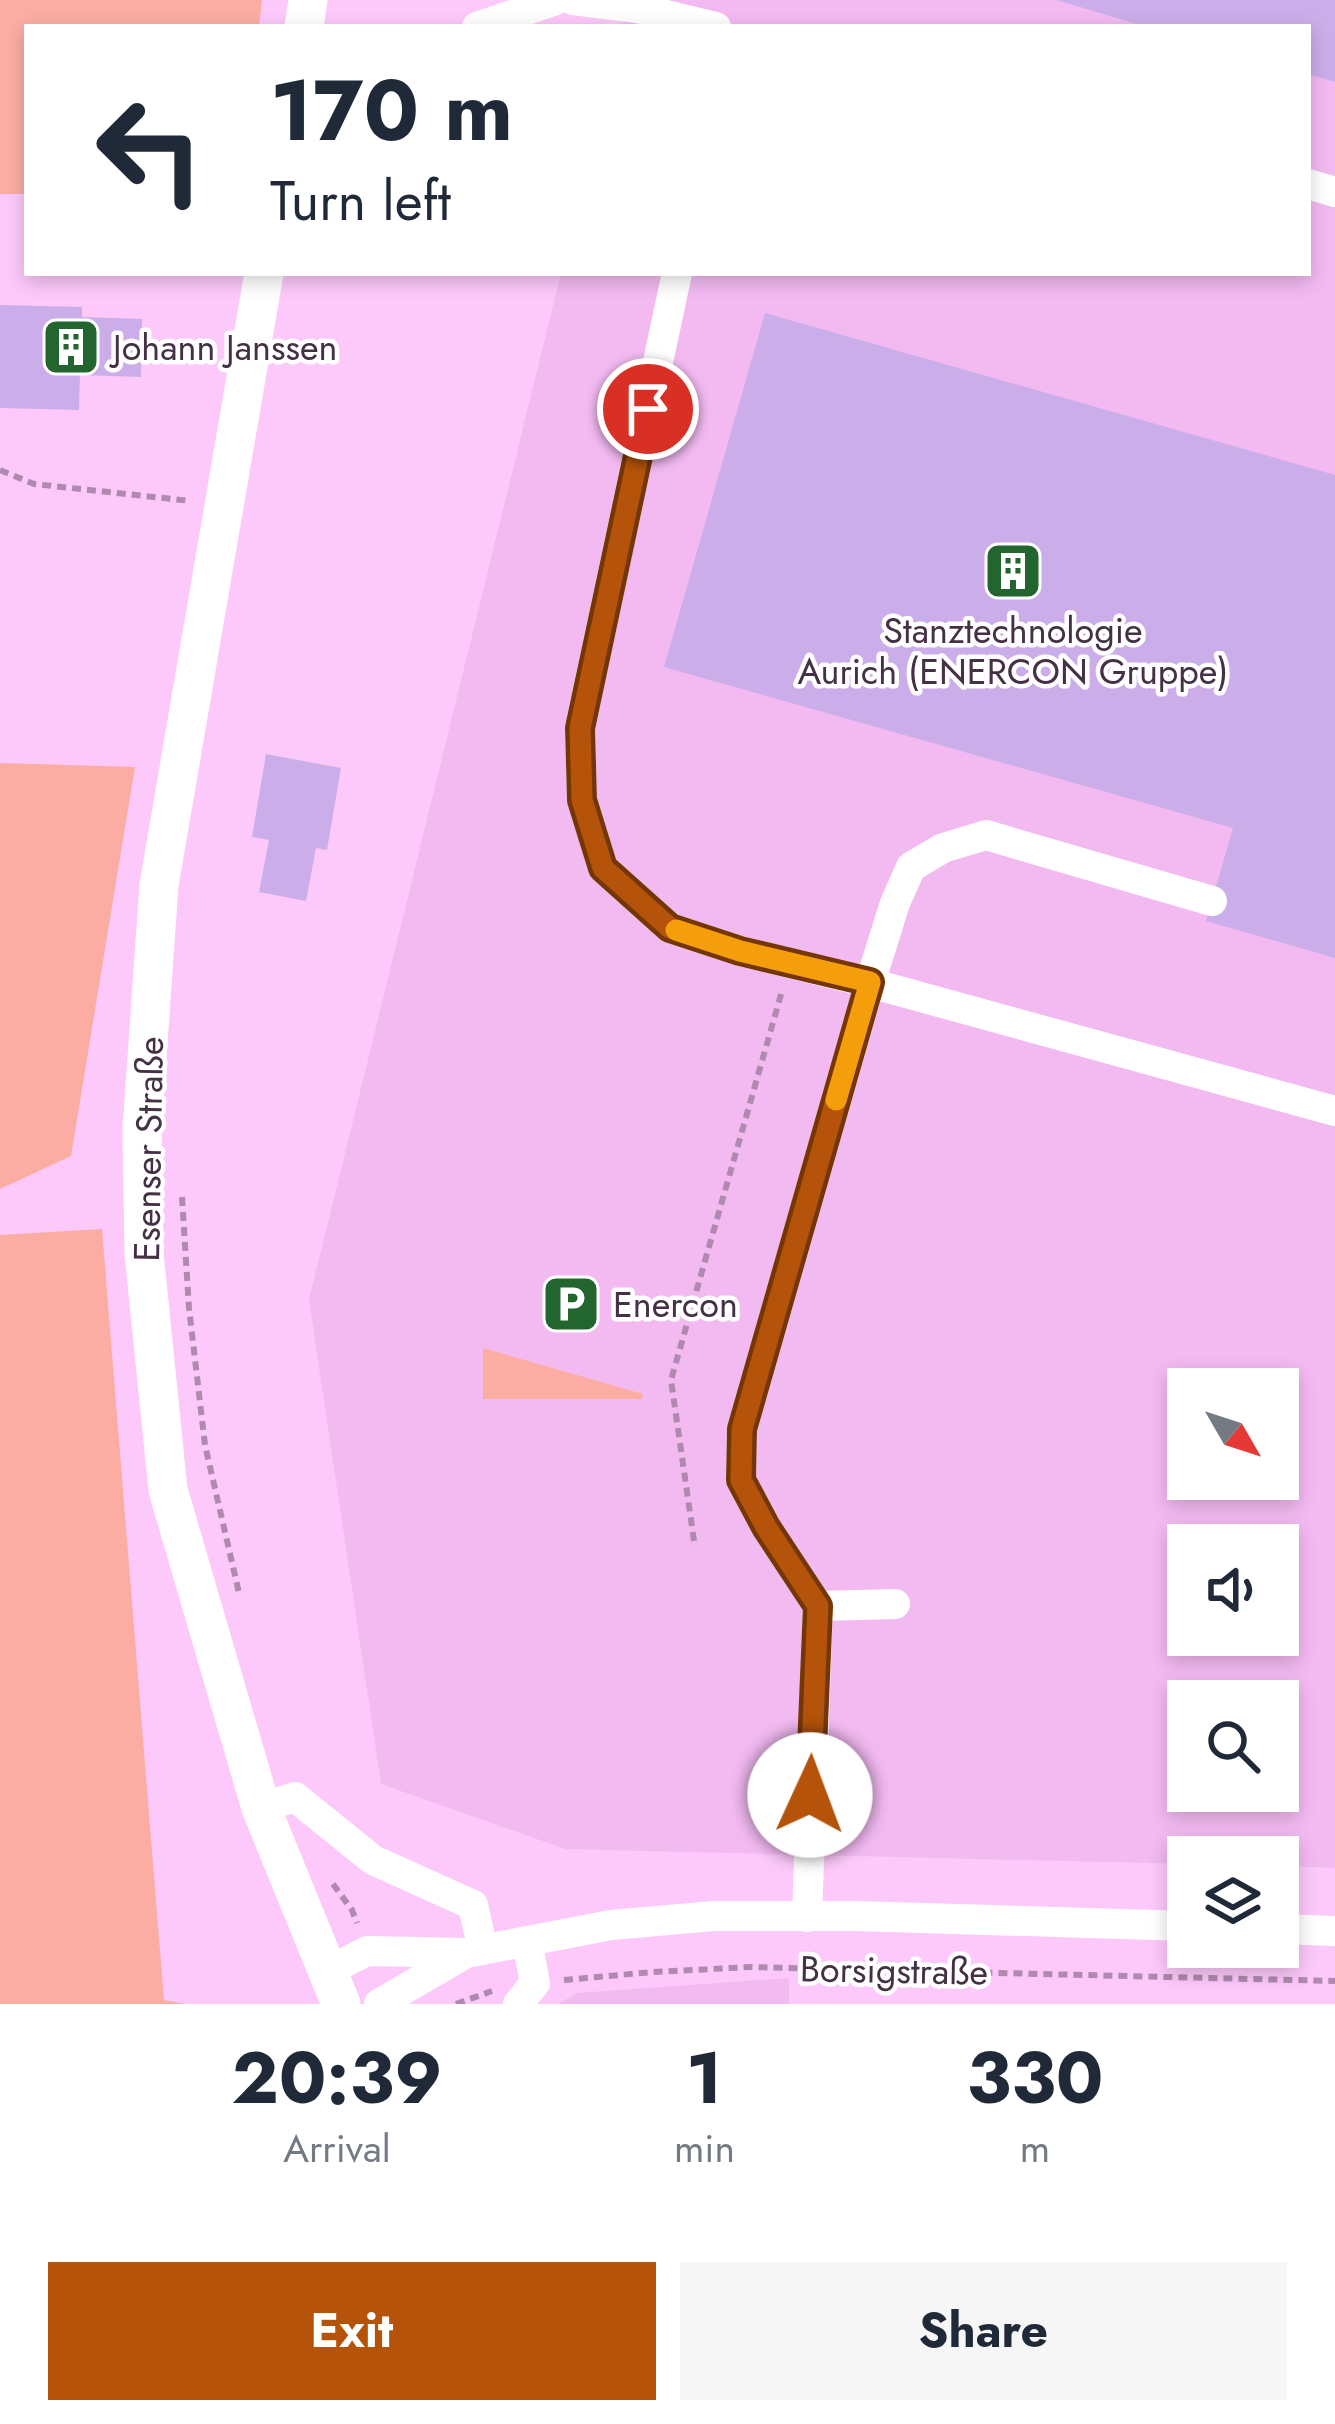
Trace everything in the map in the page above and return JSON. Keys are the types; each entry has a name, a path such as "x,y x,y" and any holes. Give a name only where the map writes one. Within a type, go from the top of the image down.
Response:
{"main road":[{"name":"Esenser Straße","path":"264,284 159,885 142,1129 144,1232 168,1490 261,1808 335,1987"}],"street":[{"path":"487,24 556,0"},
{"path":"573,0 637,8 702,24"},
{"path":"675,276 580,728 582,800 603,868 670,928 740,951 870,982 1335,1111"},
{"path":"807,1917 818,1606 741,1480 742,1429 895,903 911,867 943,848 986,836 1212,901"},
{"path":"818,1606 895,1604"},
{"path":"261,1808 295,1797 373,1860 472,1905 475,1952"},
{"name":"Borsigstraße","path":"335,1987 367,1951 475,1952 611,1925 714,1916 1167,1925"},
{"path":"1299,1930 1335,1931"},
{"path":"526,1941 526,1993"},
{"name":"Borsigstraße","path":"379,2004 475,1952"}],"path":[{"path":"0,470 34,484 224,505"},
{"path":"694,1540 671,1380 790,963"},
{"path":"182,1197 205,1444 243,1609"},
{"path":"322,1870 352,1910 367,1951"},
{"name":"Borsigstraße","path":"456,2004 483,1992 526,1993 653,1972 750,1967 1335,1981"}],"shaded area":[{"path":"0,0 262,0 259,24 24,24 24,194 0,194"},
{"path":"628,0 1335,0 1335,1868 1299,1867 1299,1836 1167,1836 1167,1863 565,1849 381,1784 309,1300 560,276 1311,276 1311,24 623,24"},
{"path":"0,763 135,767 71,1156 0,1189"},
{"path":"102,1229 164,2000 185,2004 0,2004 0,1235"},
{"path":"483,1348 643,1394 642,1399 483,1399"},
{"path":"789,1978 789,2004 558,2004 577,1993"}],"building":[{"path":"1057,0 1335,0 1335,82 1311,75 1311,24 1136,24"},
{"name":"Johann Janssen","path":"0,305 82,307 82,317 142,319 141,377 80,375 79,410 0,408"},
{"name":"Stanztechnologie Aurich (ENERCON Gruppe)","path":"765,313 1335,475 1335,958 1206,921 1233,828 664,667"},
{"path":"266,754 341,768 327,850 316,848 306,901 259,892 269,840 252,837"}],"slow traffic":[{"path":"676,930 740,951 870,982 836,1100"}],"place":[{"name":"Johann Janssen","path":"71,347"},
{"name":"Stanztechnologie Aurich (ENERCON Gruppe)","path":"1013,571"},
{"name":"Enercon","path":"571,1304"}],"route":[{"path":"648,409 580,728 582,800 603,868 670,928 740,951 870,982 742,1429 741,1480 818,1606 810,1795"}]}
